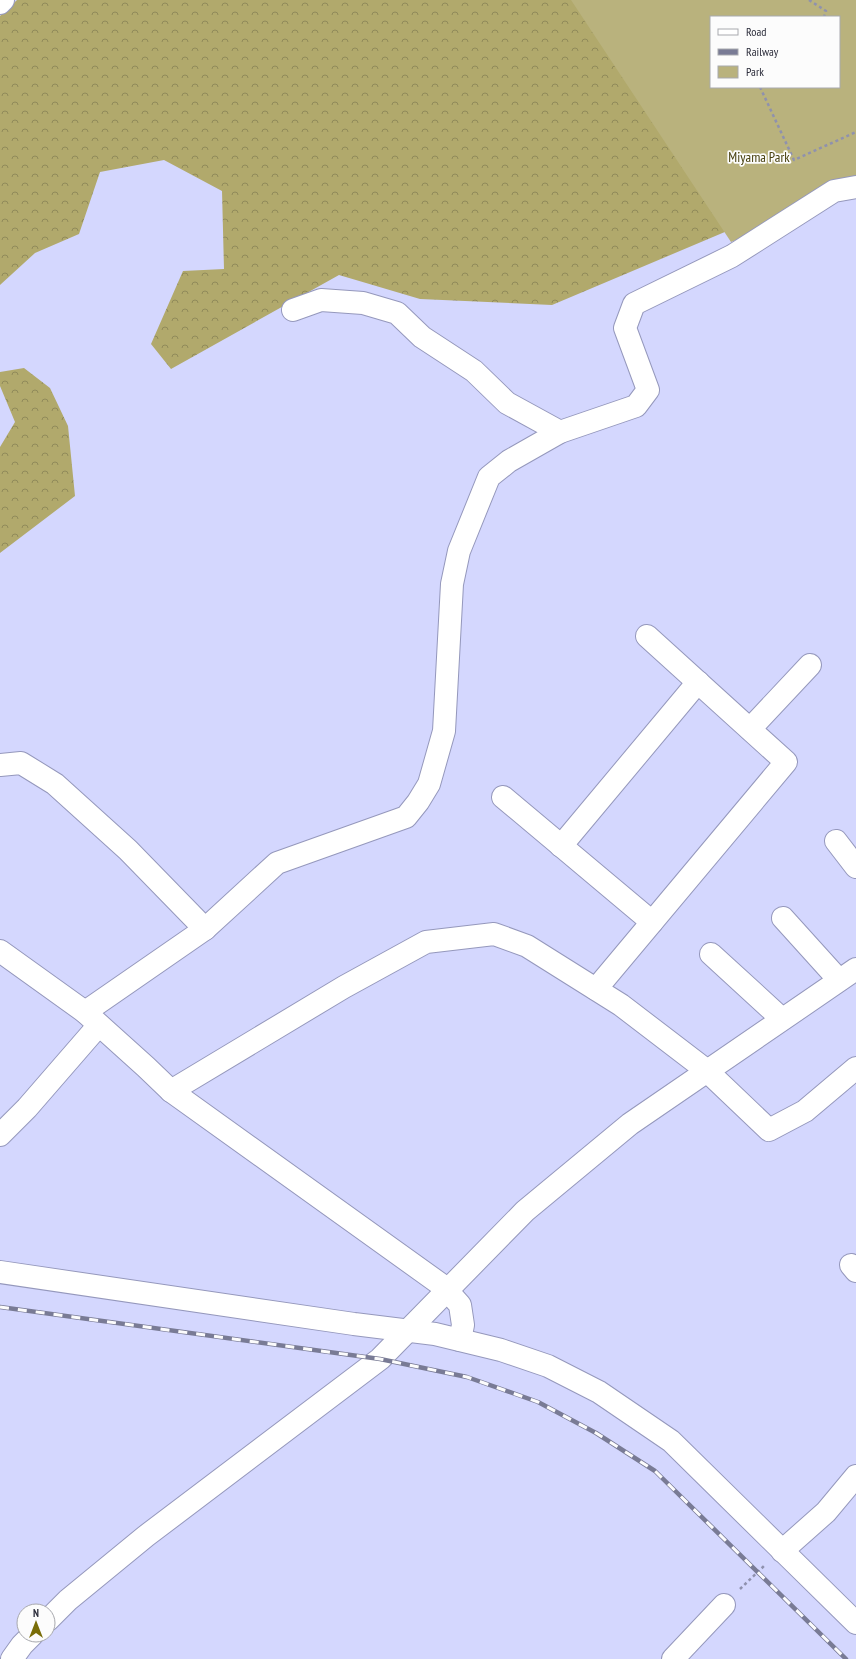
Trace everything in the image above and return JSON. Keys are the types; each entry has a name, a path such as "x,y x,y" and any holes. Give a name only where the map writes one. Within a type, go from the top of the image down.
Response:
{"street":[{"path":"0,3 3,0"},
{"path":"0,1135 27,1108 92,1019 205,929 278,863 406,817 418,802 429,784 444,731 452,584 459,551 489,477 509,461 560,432 636,406 648,390 624,328 634,304 732,256 834,191 856,187"},
{"path":"293,310 321,300 363,303 397,313 422,337 474,371 507,404 560,432"},
{"path":"596,989 786,762 647,636"},
{"path":"750,729 810,665"},
{"path":"561,846 698,682"},
{"path":"0,765 21,763 55,784 128,850 205,929"},
{"path":"502,797 652,922"},
{"path":"836,841 856,867"},
{"path":"56,1612 68,1600 146,1536 380,1360 525,1211 630,1124 706,1070 848,975 783,918"},
{"path":"171,1091 344,987 426,942 494,934 527,946 621,1005 706,1070 769,1130 805,1110 856,1068"},
{"path":"0,950 92,1019 171,1091 443,1286 460,1305 463,1325 460,1340"},
{"path":"711,954 782,1019"},
{"path":"0,1272 435,1334 501,1350 548,1366 599,1392 671,1441 856,1623"},
{"path":"782,1551 826,1512 856,1476"},
{"path":"673,1659 724,1605"},
{"path":"12,1659 24,1643"}],"path":[{"path":"809,0 826,11 824,16"},
{"path":"760,88 794,160 856,132"},
{"path":"724,1605 757,1572 782,1551"}],"green space":[{"path":"17,0 589,0 739,226 552,305 420,299 339,275 171,369 151,344 183,271 224,269 222,191 164,160 100,172 79,234 35,253 0,285 0,16"},
{"name":"Miyama Park","path":"571,0 856,0 856,193 731,242"},
{"path":"24,368 50,388 68,426 75,496 0,553 0,447 15,422 0,386 0,372"}],"railway":[{"path":"0,1307 380,1359 467,1377 538,1402 596,1433 655,1471 846,1659"}]}
